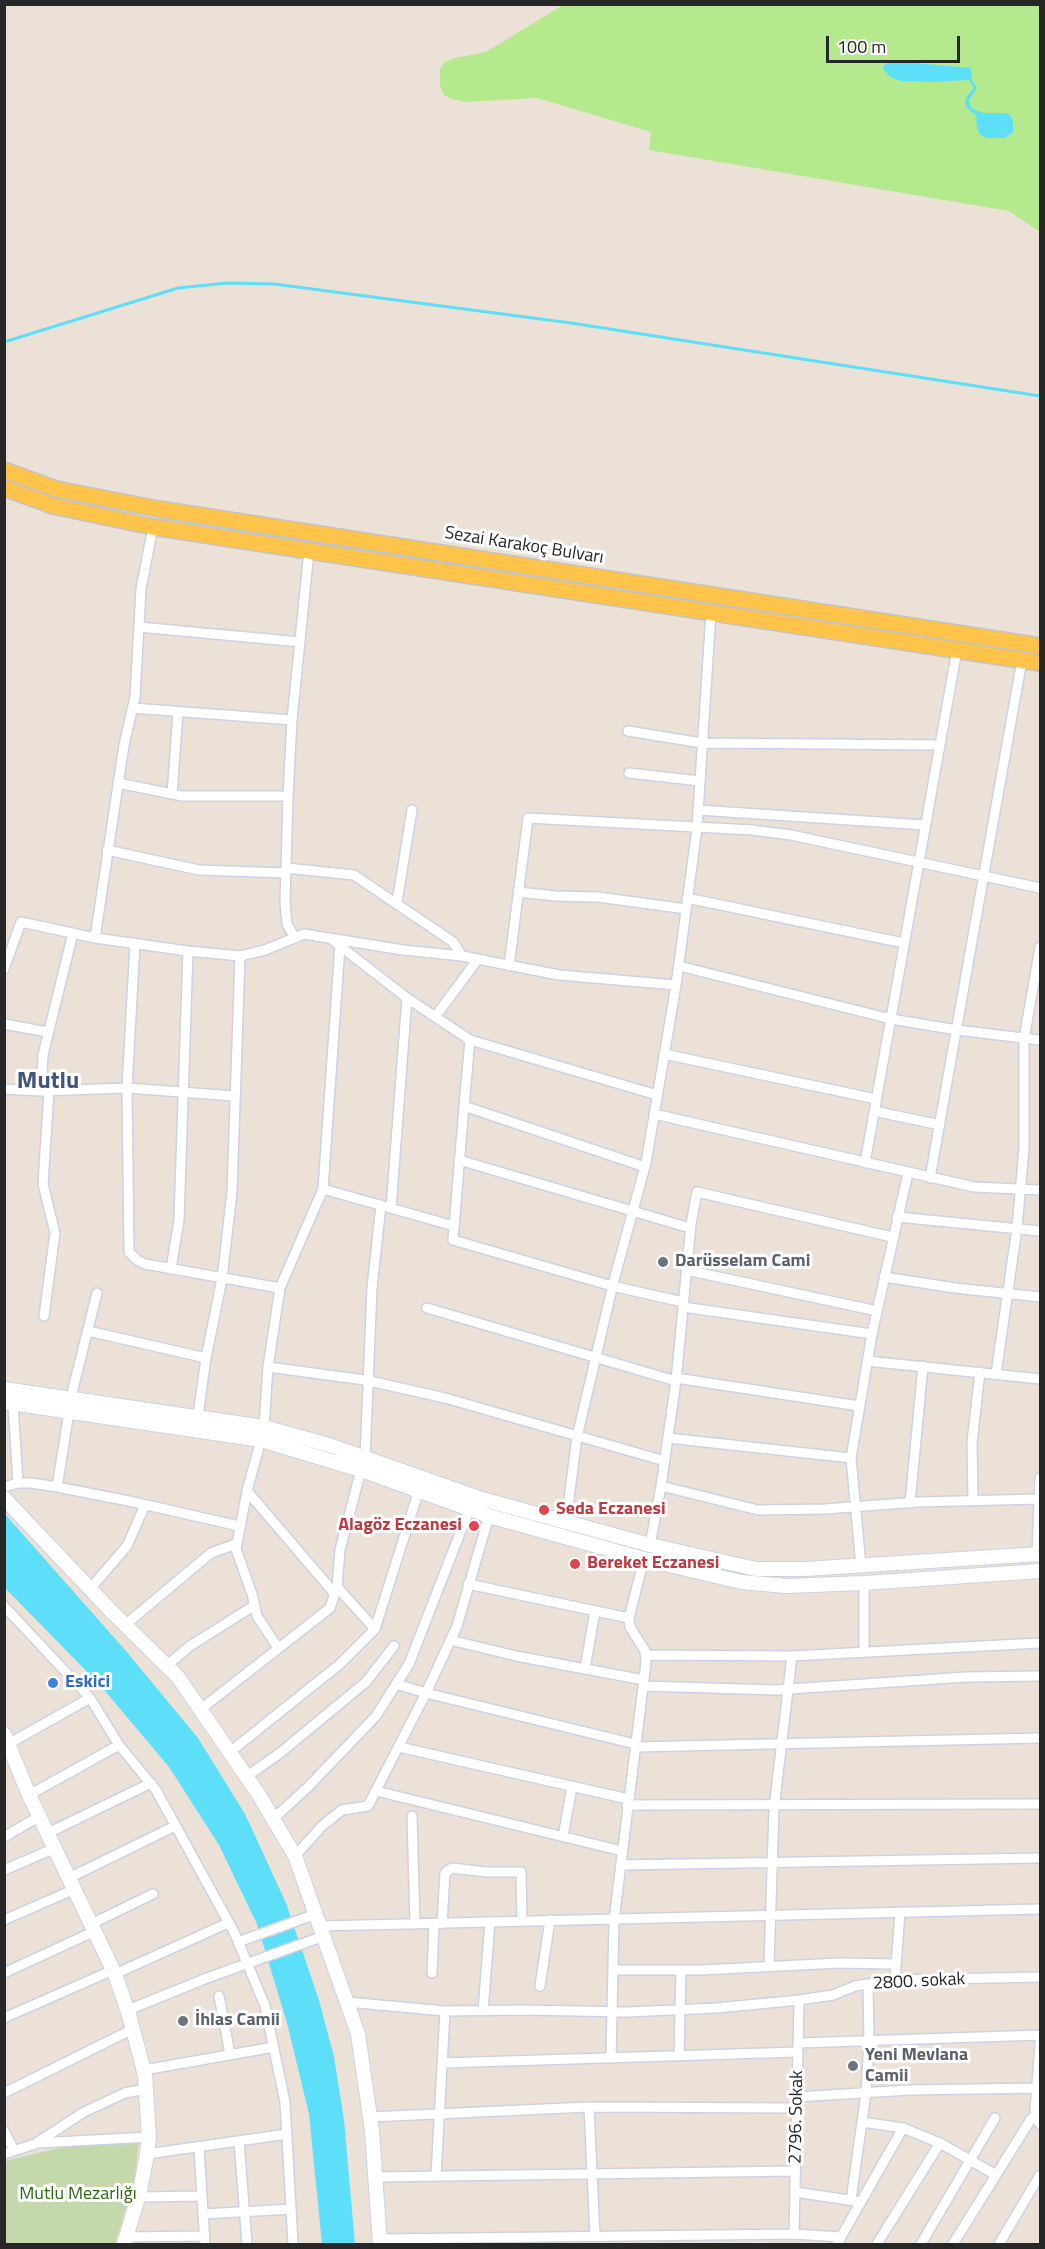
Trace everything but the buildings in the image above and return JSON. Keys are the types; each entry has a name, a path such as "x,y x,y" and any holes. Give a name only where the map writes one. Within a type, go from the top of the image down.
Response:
{"main road":[{"name":"Sezai Karakoç Bulvarı","path":"4,470 56,489 158,509 1041,646"},
{"path":"4,488 53,506 153,527 1041,663"},
{"path":"4,1389 198,1416 482,1499 650,1545 756,1569 805,1569 1039,1554"},
{"path":"9,1403 263,1434"},
{"path":"363,1464 469,1510 644,1559 741,1582 786,1586 1041,1571"},
{"path":"4,1498 178,1677 230,1752 296,1856 358,2034 370,2117 380,2242"},
{"path":"7,1739 29,1795 114,1972 128,2010 144,2070 149,2137 138,2197 125,2241"}],"street":[{"path":"95,938 118,783 135,698 141,590 153,527"},
{"path":"295,938 287,924 285,903 288,796 292,720 309,551"},
{"path":"566,1522 576,1437 612,1286 645,1167 676,985 697,828 711,612"},
{"path":"139,627 300,642"},
{"path":"865,1163 957,650"},
{"path":"930,1178 1022,660"},
{"path":"132,708 292,720"},
{"path":"172,794 178,712"},
{"path":"628,731 702,743 939,745"},
{"path":"629,773 700,781"},
{"path":"118,783 182,796 288,796"},
{"path":"397,902 412,810"},
{"path":"698,810 925,825"},
{"path":"509,966 528,818 752,830 792,835 1041,888"},
{"path":"107,850 199,870 286,871 354,875 453,942 462,956"},
{"path":"518,892 598,897 686,909"},
{"path":"687,898 904,943"},
{"path":"4,969 21,922 95,938 240,956 265,950 304,934 403,950 462,956 559,975 676,985"},
{"path":"44,1316 55,1233 43,1184 45,1091 43,1055 73,933"},
{"path":"330,938 407,998 470,1040 657,1095"},
{"path":"135,943 126,1088 129,1252 137,1260 171,1269 280,1288"},
{"path":"278,1648 257,1616 236,1549 247,1491 263,1434 268,1367 280,1288 323,1189 340,945"},
{"path":"996,1374 1017,1228 1024,1148 1024,1039 1038,980 1041,947"},
{"path":"171,1269 179,1220 188,951"},
{"path":"198,1416 206,1358 222,1279 232,1192 240,956"},
{"path":"435,1017 478,959"},
{"path":"679,966 891,1019 1041,1040"},
{"path":"391,1208 407,998"},
{"path":"4,1024 48,1032"},
{"path":"470,1040 453,1240 683,1305 872,1334"},
{"path":"664,1054 876,1099"},
{"path":"4,1089 45,1091 126,1088 234,1096"},
{"path":"464,1106 645,1167"},
{"path":"874,1111 940,1125"},
{"path":"654,1114 974,1187 1041,1190"},
{"path":"459,1160 690,1228"},
{"path":"861,1566 851,1458 872,1334 908,1173"},
{"path":"323,1189 454,1226"},
{"path":"650,1545 665,1461 676,1379 690,1228 697,1192 892,1237"},
{"path":"201,1709 330,1608 336,1590 340,1551 363,1464 372,1288 381,1205"},
{"path":"897,1217 1041,1230"},
{"path":"686,1270 877,1311"},
{"path":"884,1277 955,1288 1041,1297"},
{"path":"71,1397 97,1293"},
{"path":"427,1308 676,1379 859,1406"},
{"path":"88,1331 206,1358"},
{"path":"867,1361 1041,1379"},
{"path":"910,1503 923,1366"},
{"path":"268,1367 369,1381 445,1398 665,1461"},
{"path":"973,1502 972,1442 980,1372"},
{"path":"9,1403 18,1483"},
{"path":"57,1487 69,1412"},
{"path":"668,1438 851,1458"},
{"path":"1039,1554 1038,1499 1041,1478"},
{"path":"4,1487 18,1483 57,1487 239,1526"},
{"path":"661,1486 758,1510 1038,1499"},
{"path":"230,1752 340,1664 375,1629 419,1490"},
{"path":"247,1491 336,1590 375,1629"},
{"path":"90,1589 127,1546 145,1505"},
{"path":"273,1819 376,1716 408,1664 469,1510"},
{"path":"296,1856 342,1810 368,1806 426,1693 457,1626 489,1516"},
{"path":"125,1625 211,1553 237,1544"},
{"path":"611,2058 614,1920 646,1654 630,1628 629,1618 644,1559"},
{"path":"864,1583 864,1652"},
{"path":"468,1584 629,1618"},
{"path":"166,1666 190,1646 255,1605"},
{"path":"4,1606 90,1698 119,1745 150,1784 238,1942 265,2006 285,2102 293,2244"},
{"path":"585,1669 595,1611"},
{"path":"450,1640 643,1683 789,1689 966,1677 1041,1676"},
{"path":"646,1654 792,1656 1041,1643"},
{"path":"246,1777 280,1753 366,1682 394,1646"},
{"path":"769,1966 775,1804 792,1656"},
{"path":"396,1684 635,1746 1041,1738"},
{"path":"7,1739 90,1698"},
{"path":"29,1795 119,1745"},
{"path":"399,1747 628,1802 1041,1804"},
{"path":"48,1833 150,1784"},
{"path":"563,1836 572,1787"},
{"path":"376,1791 622,1851"},
{"path":"4,1838 40,1816"},
{"path":"412,1816 415,1924"},
{"path":"4,1920 175,1826"},
{"path":"4,1870 55,1848"},
{"path":"621,1865 1041,1858"},
{"path":"432,1973 445,1873 452,1868 486,1872 521,1872 522,1920"},
{"path":"4,1973 153,1894"},
{"path":"238,1942 320,1925 1041,1909"},
{"path":"895,1980 900,1912"},
{"path":"540,1986 550,1920"},
{"path":"483,2010 490,1922"},
{"path":"4,2019 228,1923"},
{"path":"128,2010 247,1965 320,1925"},
{"path":"613,1970 681,1970 839,1963 896,1964"},
{"path":"679,2056 681,1970"},
{"name":"2800. sokak","path":"347,2002 445,2011 680,2010 799,2000 833,1995 855,1986 895,1980 1041,1977"},
{"path":"856,2201 869,2041 868,1984"},
{"path":"219,1996 230,2054"},
{"name":"2796. Sokak","path":"794,2234 799,2000"},
{"path":"436,2176 445,2011"},
{"path":"4,2093 133,2029"},
{"path":"442,2062 679,2056 869,2041 1041,2035"},
{"path":"953,2244 1031,2119 1038,2120 1041,2042"},
{"path":"144,2070 273,2047"},
{"path":"4,2131 9,2152 38,2142 84,2112 125,2093 145,2088"},
{"path":"797,2097 909,2090 1039,2088"},
{"path":"370,2117 589,2107 797,2108"},
{"path":"589,2107 595,2236"},
{"path":"921,2244 995,2118"},
{"path":"862,2122 903,2128 940,2143 996,2175"},
{"path":"380,2242 595,2236 794,2234 839,2241 856,2201 903,2128"},
{"path":"147,2154 287,2134"},
{"path":"38,2142 149,2137"},
{"path":"239,2141 247,2244"},
{"path":"877,2244 940,2143"},
{"path":"125,2241 205,2240 198,2148"},
{"path":"375,2177 795,2171"},
{"path":"999,2244 1041,2175"},
{"path":"795,2192 856,2201"},
{"path":"138,2197 202,2196"},
{"path":"203,2214 291,2209"}],"green space":[{"path":"563,5 1040,5 1040,232 1009,211 649,150 651,132 537,98 465,102 444,95 440,86 440,69 445,62 486,52"},
{"name":"Mutlu Mezarlığı","path":"139,2141 134,2183 115,2244 5,2244 5,2161 71,2145"}],"water":[{"path":"892,61 971,68 972,80 977,88 969,100 971,108 983,113 1006,113 1011,116 1013,132 1004,138 987,138 981,135 977,129 976,115 965,104 966,98 974,88 969,80 901,81 890,77 883,68 885,64"},
{"path":"4,1513 126,1651 198,1738 245,1814 286,1903 319,2000 334,2057 344,2120 355,2244 322,2244 309,2114 287,2023 257,1924 219,1845 169,1767 100,1685 5,1588"}],"waterway":[{"path":"4,342 178,288 227,283 274,284 571,323 1040,396"}],"place":[{"name":"Darüsselam Cami","path":"663,1262"},
{"name":"Seda Eczanesi","path":"544,1510"},
{"name":"Alagöz Eczanesi","path":"474,1526"},
{"name":"Bereket Eczanesi","path":"575,1564"},
{"name":"Eskici","path":"53,1683"},
{"name":"İhlas Camii","path":"183,2021"},
{"name":"Yeni Mevlana Camii","path":"853,2066"}],"district":[{"name":"Mutlu","path":"48,1082"}]}
